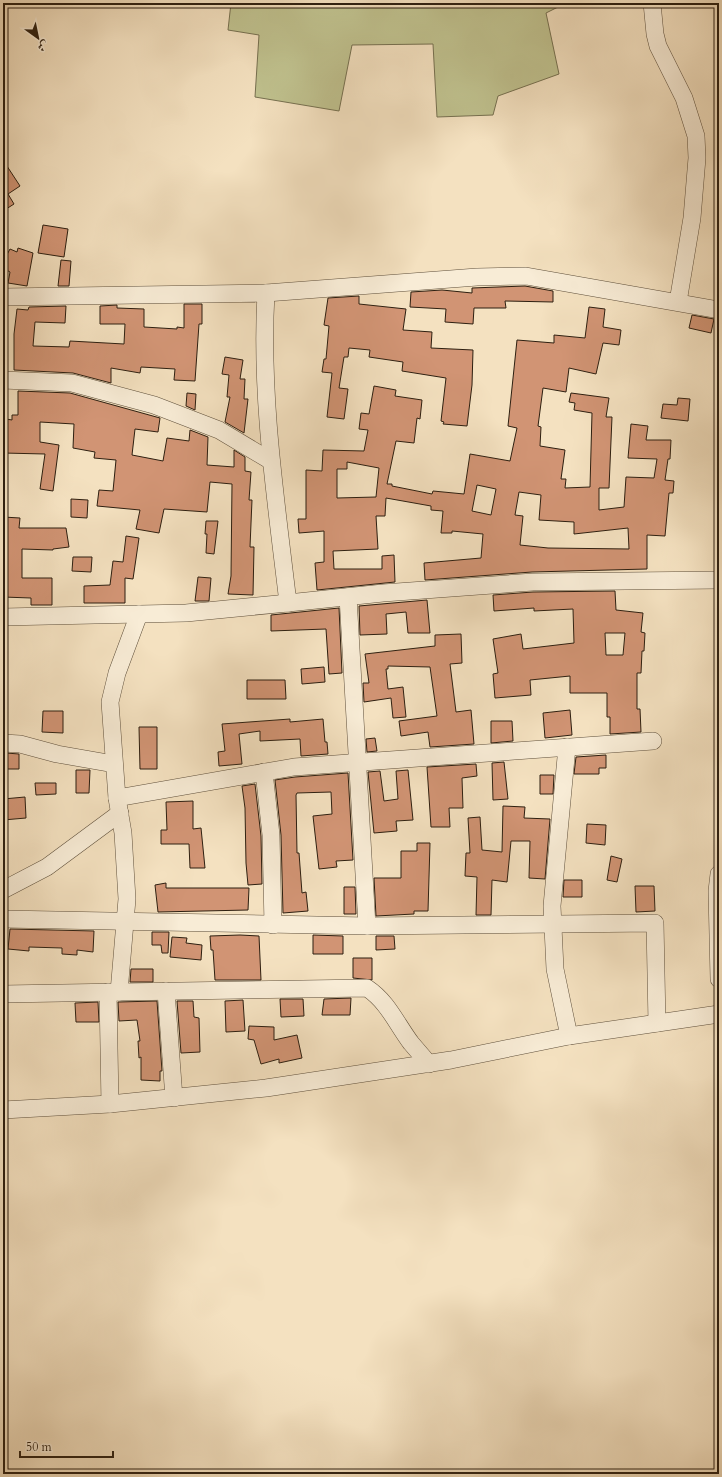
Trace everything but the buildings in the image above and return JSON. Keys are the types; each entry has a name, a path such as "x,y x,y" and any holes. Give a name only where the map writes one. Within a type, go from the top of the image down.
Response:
{"street":[{"path":"652,3 655,34 658,46 684,98 696,136 697,158 692,218 678,302"},
{"path":"3,297 266,293 477,277 526,276 719,310"},
{"path":"266,293 263,339 271,462 288,603"},
{"path":"3,380 72,383 133,399 219,430 271,462"},
{"path":"3,617 186,613 348,597 533,582 719,580"},
{"path":"348,597 368,926"},
{"path":"110,1104 114,992 126,920 123,840 114,764 110,702 117,673 139,614"},
{"path":"3,890 47,866 118,805 264,772 294,767 653,741"},
{"path":"3,743 20,744 57,754 114,764"},
{"path":"567,747 552,906 556,969 569,1036"},
{"path":"264,772 271,835 273,925"},
{"path":"719,874 717,891 719,979"},
{"path":"3,919 126,920 273,925 368,926 655,923 657,1023"},
{"path":"3,994 367,988 379,996 411,1043 429,1064"},
{"path":"166,991 174,1098"},
{"path":"3,1110 110,1104 266,1088 429,1064 569,1036 719,1014"}],"green space":[{"path":"231,3 566,3 546,13 559,74 498,96 493,115 437,117 433,44 352,45 339,111 255,97 259,35 228,30"}]}
